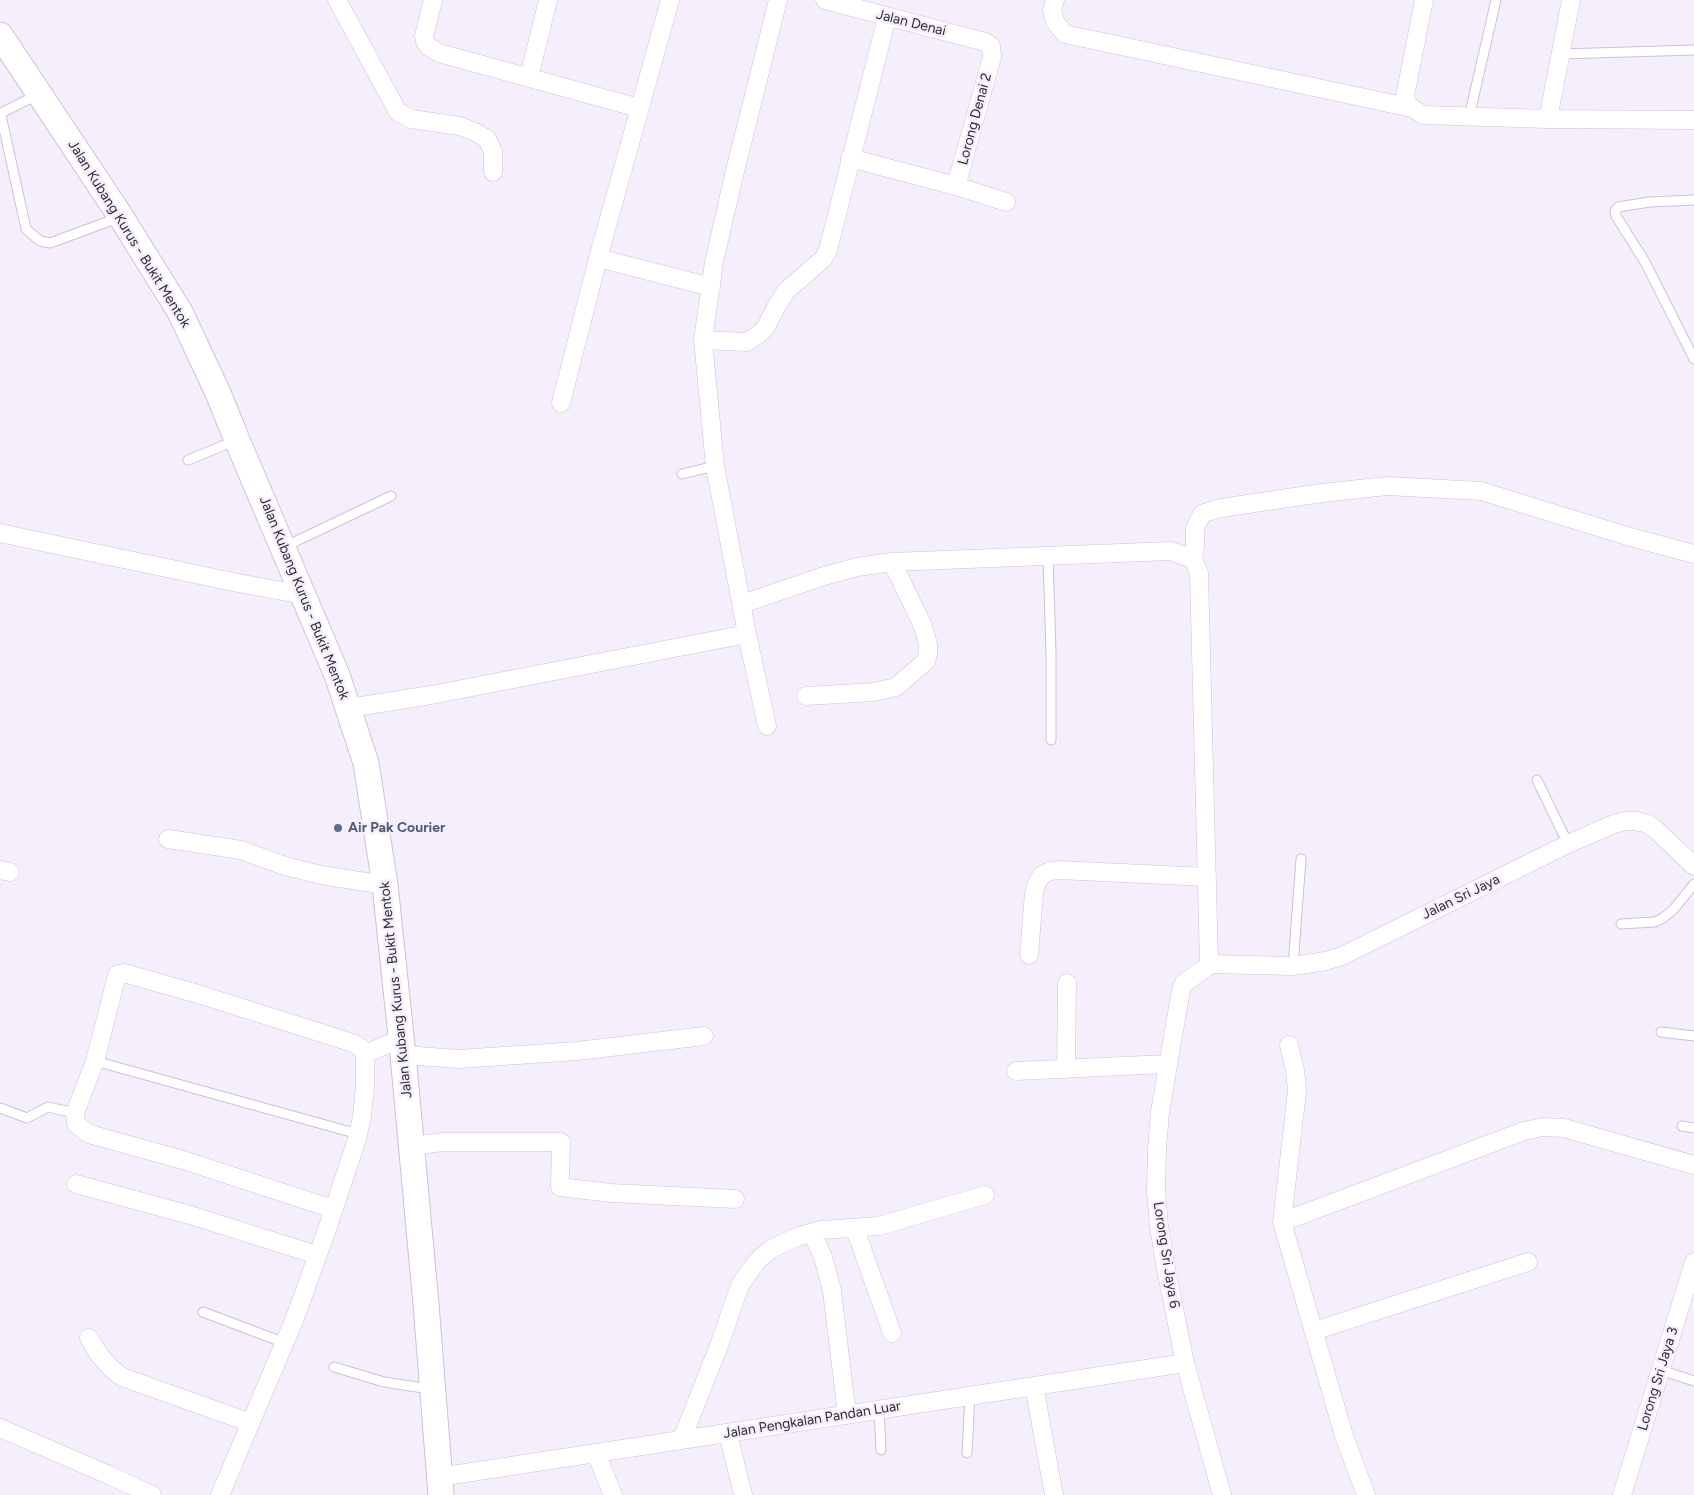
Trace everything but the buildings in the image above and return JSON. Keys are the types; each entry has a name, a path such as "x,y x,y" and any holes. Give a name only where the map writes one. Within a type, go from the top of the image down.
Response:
{"main road":[{"name":"Jalan Kubang Kurus - Bukit Mentok","path":"0,35 121,217 180,312 218,393 338,675 366,763 385,885 402,1046 440,1486"}],"street":[{"path":"337,0 398,112 411,119 460,126 487,139 493,151 493,172"},
{"path":"433,0 424,36 428,46 440,53 639,108"},
{"path":"528,77 548,0"},
{"path":"561,403 598,258 670,0"},
{"name":"Jalan Denai","path":"825,0 985,42 989,44 993,51"},
{"path":"1055,0 1052,10 1055,22 1065,34 1412,108"},
{"path":"1424,0 1404,96 1407,103 1422,115 1548,119 1694,120"},
{"path":"1548,119 1572,0"},
{"path":"767,726 747,634 715,466 703,340 714,262 777,1"},
{"path":"703,340 747,342 766,327 786,291 823,258 828,250 887,17"},
{"name":"Lorong Denai 2","path":"956,186 993,51"},
{"path":"850,158 956,186 1006,202"},
{"path":"598,258 711,287"},
{"path":"1209,964 1199,574 1194,553 1195,528 1202,514 1216,509 1322,493 1387,486 1481,491 1627,536 1694,554"},
{"path":"0,532 304,595"},
{"path":"742,604 824,576 857,567 892,562 1171,551 1194,553"},
{"path":"806,696 874,692 896,687 926,661 928,644 922,624 892,562"},
{"path":"347,704 431,695 747,634"},
{"name":"Jalan Sri Jaya","path":"1209,964 1293,966 1326,961 1342,956 1568,844 1625,821 1637,821 1648,824 1694,866"},
{"path":"168,838 241,850 285,866 321,875 385,885"},
{"path":"1029,955 1034,892 1042,875 1050,871 1206,877"},
{"name":"Lorong Sri Jaya 6","path":"1209,964 1184,983 1181,990 1160,1112 1156,1191 1165,1264 1185,1363 1222,1495"},
{"path":"220,1495 295,1318 318,1255 358,1134 362,1117 365,1086 365,1054 361,1048 353,1043 198,994 120,973 115,978 95,1061 75,1113 76,1124 89,1134 192,1163 333,1209"},
{"path":"1066,1069 1067,983"},
{"path":"365,1054 402,1046 459,1059 577,1051 704,1036"},
{"path":"1289,1044 1296,1070 1296,1091 1282,1222 1344,1436 1366,1495"},
{"path":"1016,1071 1167,1064"},
{"path":"1282,1222 1524,1131 1543,1127 1564,1128 1694,1165"},
{"path":"412,1146 442,1142 561,1142 560,1187 611,1193 735,1199"},
{"path":"76,1184 190,1215 318,1255"},
{"path":"682,1439 720,1343 740,1285 757,1261 771,1249 799,1236 838,1229 879,1226 986,1195"},
{"path":"855,1229 892,1333"},
{"path":"812,1233 823,1257 832,1291 847,1415"},
{"path":"1314,1331 1528,1262"},
{"name":"Lorong Sri Jaya 3","path":"1622,1495 1694,1262"},
{"path":"89,1338 100,1356 122,1377 250,1423"},
{"name":"Jalan Pengkalan Pandan Luar","path":"440,1486 596,1453 1185,1363"},
{"path":"1034,1386 1054,1495"},
{"path":"0,1428 152,1495"},
{"path":"728,1433 743,1495"},
{"path":"596,1453 613,1495"}],"lane":[{"path":"1469,117 1496,0"},
{"path":"1560,54 1694,50"},
{"path":"39,94 3,112 1,115 26,229 40,241 50,243 121,217"},
{"path":"1694,200 1648,202 1618,207 1615,211 1616,216 1645,262 1694,359"},
{"path":"188,460 237,440"},
{"path":"682,474 715,466"},
{"path":"284,547 392,496"},
{"path":"1048,556 1052,653 1051,740"},
{"path":"1537,780 1568,844"},
{"path":"1293,966 1301,859"},
{"path":"1621,924 1655,922 1664,918 1694,884"},
{"path":"1661,1032 1694,1036"},
{"path":"95,1061 358,1134"},
{"path":"0,1108 27,1118 48,1107 75,1113"},
{"path":"1682,1126 1694,1128"},
{"path":"203,1312 285,1343"},
{"path":"334,1367 384,1382 433,1389"},
{"path":"1660,1370 1694,1381"},
{"path":"967,1452 970,1396"},
{"path":"879,1410 881,1450"}],"place":[{"name":"Air Pak Courier","path":"338,828"}]}
